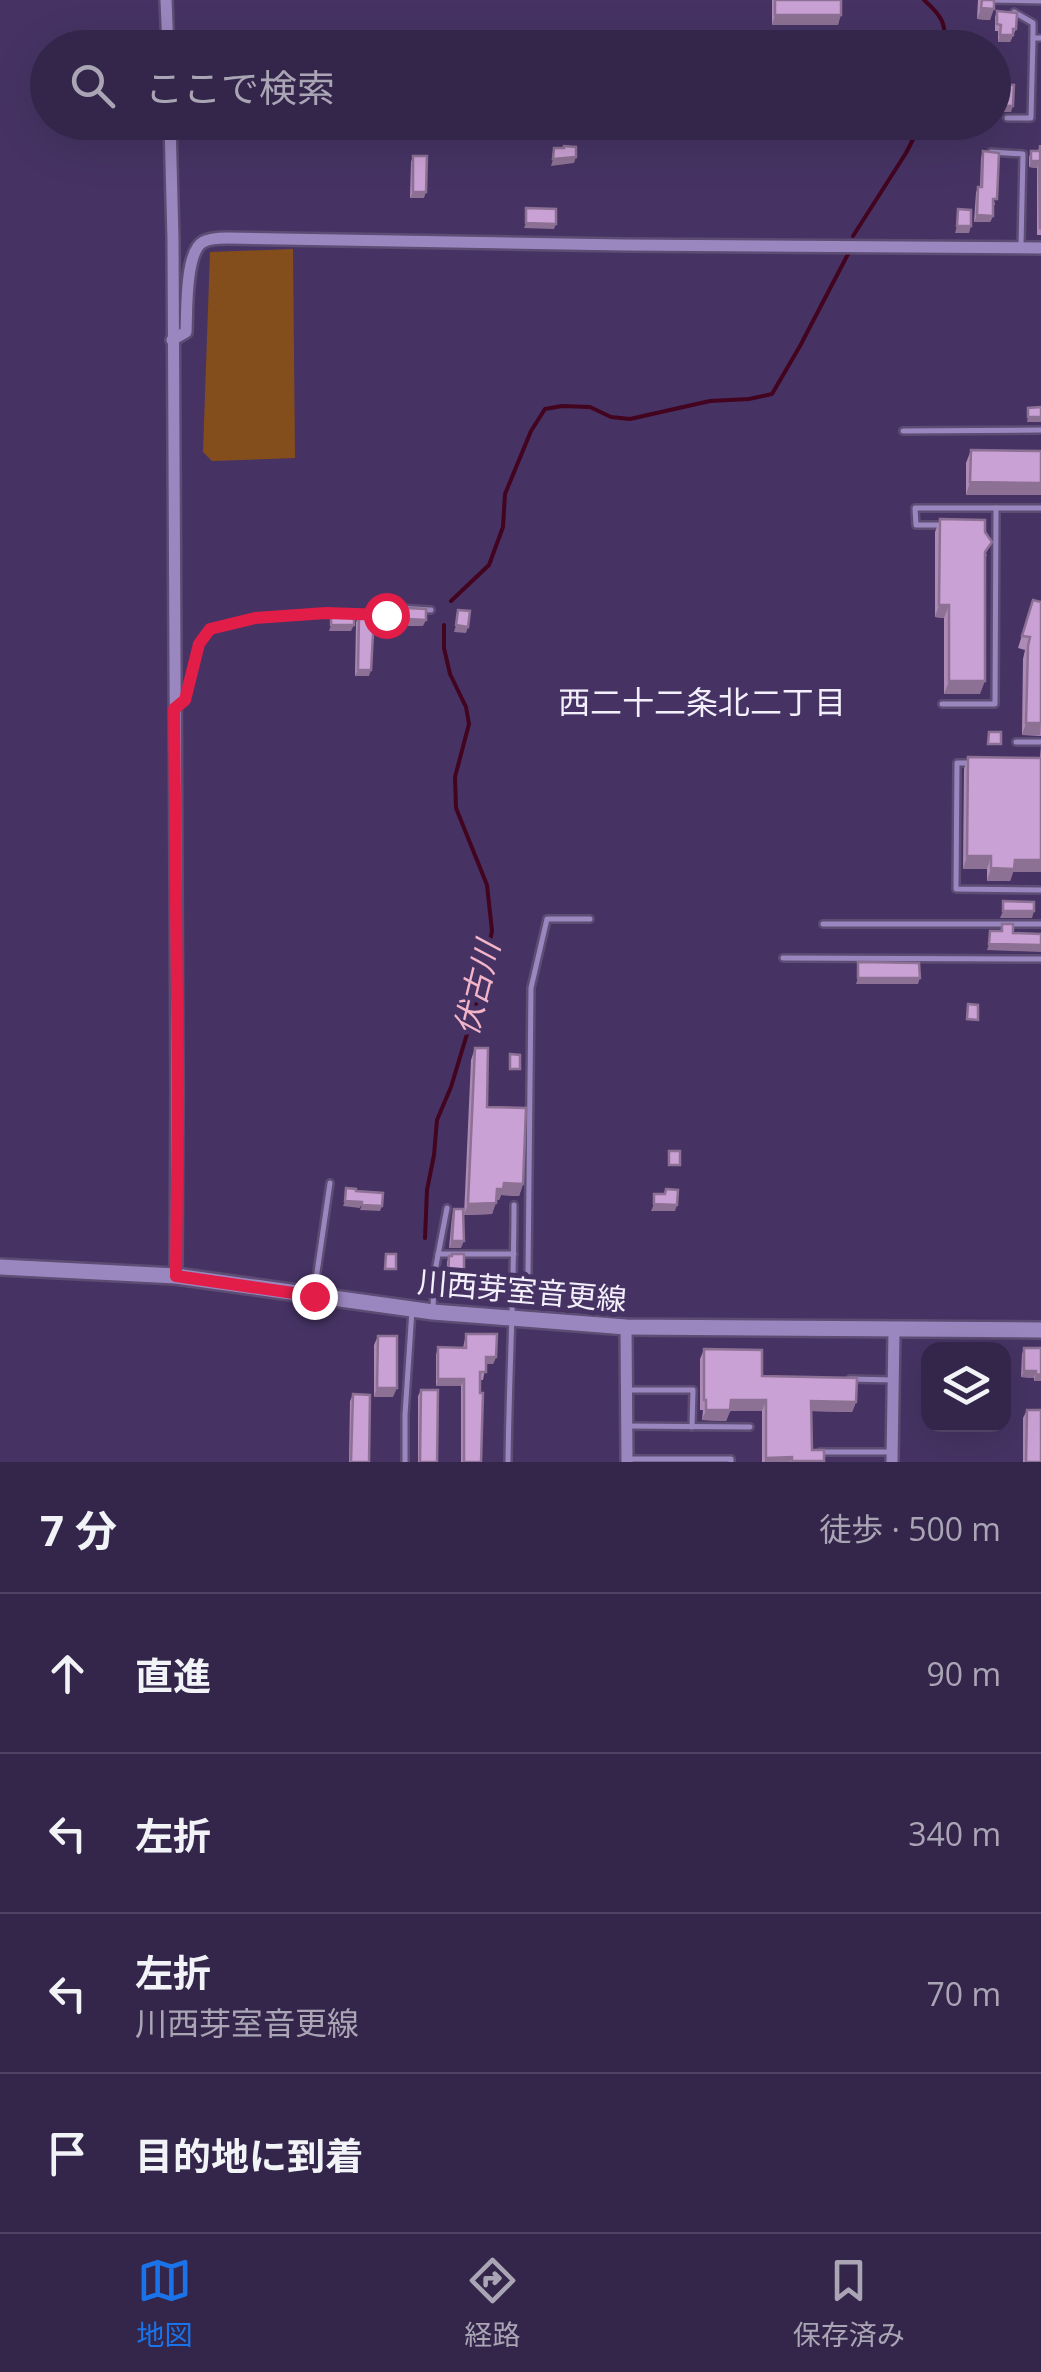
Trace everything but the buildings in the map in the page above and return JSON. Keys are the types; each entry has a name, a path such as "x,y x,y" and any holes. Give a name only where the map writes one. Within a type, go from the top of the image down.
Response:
{"main road":[{"name":"川西芽室音更線","path":"0,1267 176,1276 433,1312 626,1327 1041,1330"}],"street":[{"path":"166,0 167,30"},
{"path":"171,140 176,1276"},
{"path":"172,340 186,332 191,261 197,247 206,240 1041,248"},
{"path":"626,1327 627,1460"},
{"path":"892,1457 894,1329"}],"lane":[{"path":"992,0 1041,1"},
{"path":"1011,118 1031,118 1032,22 1014,12"},
{"path":"1033,38 1041,38"},
{"path":"983,152 1023,154 1021,248"},
{"path":"903,431 1041,430"},
{"path":"956,526 916,525 916,508 1041,508"},
{"path":"942,704 995,704 996,508"},
{"path":"174,709 185,700 199,644 210,629 255,618 326,613 386,615 398,608 431,610"},
{"path":"1016,742 1041,742"},
{"path":"974,763 957,763 956,890 1041,890"},
{"path":"514,1296 528,1274 531,988 547,920 590,919"},
{"path":"822,924 1041,924"},
{"path":"783,958 1041,959"},
{"path":"314,1296 330,1183"},
{"path":"508,1462 514,1205"},
{"path":"433,1312 434,1276 446,1208"},
{"path":"438,1254 514,1254"},
{"path":"405,1462 412,1309"},
{"path":"841,1379 893,1380"},
{"path":"626,1390 693,1390 692,1427"},
{"path":"627,1426 750,1427"},
{"path":"820,1452 892,1457"},
{"path":"627,1460 731,1462"}],"shaded area":[{"path":"293,249 295,458 212,461 203,452 210,252"}],"waterway":[{"name":"伏古川","path":"924,0 935,10 944,30"},
{"name":"伏古川","path":"853,236 913,140"},
{"name":"伏古川","path":"451,601 489,565 503,527 505,494 531,431 545,409 590,407 611,417 630,419 710,401 772,394 848,254"},
{"name":"伏古川","path":"425,1238 437,1120 480,991 492,931 487,885 456,808 455,777 469,724 466,707 450,674 444,625"}],"district":[{"name":"西二十二条北二丁目","path":"702,701"}],"route":[{"path":"314,1296 176,1276 174,709 185,700 199,644 210,629 255,618 326,613 386,615"}]}
